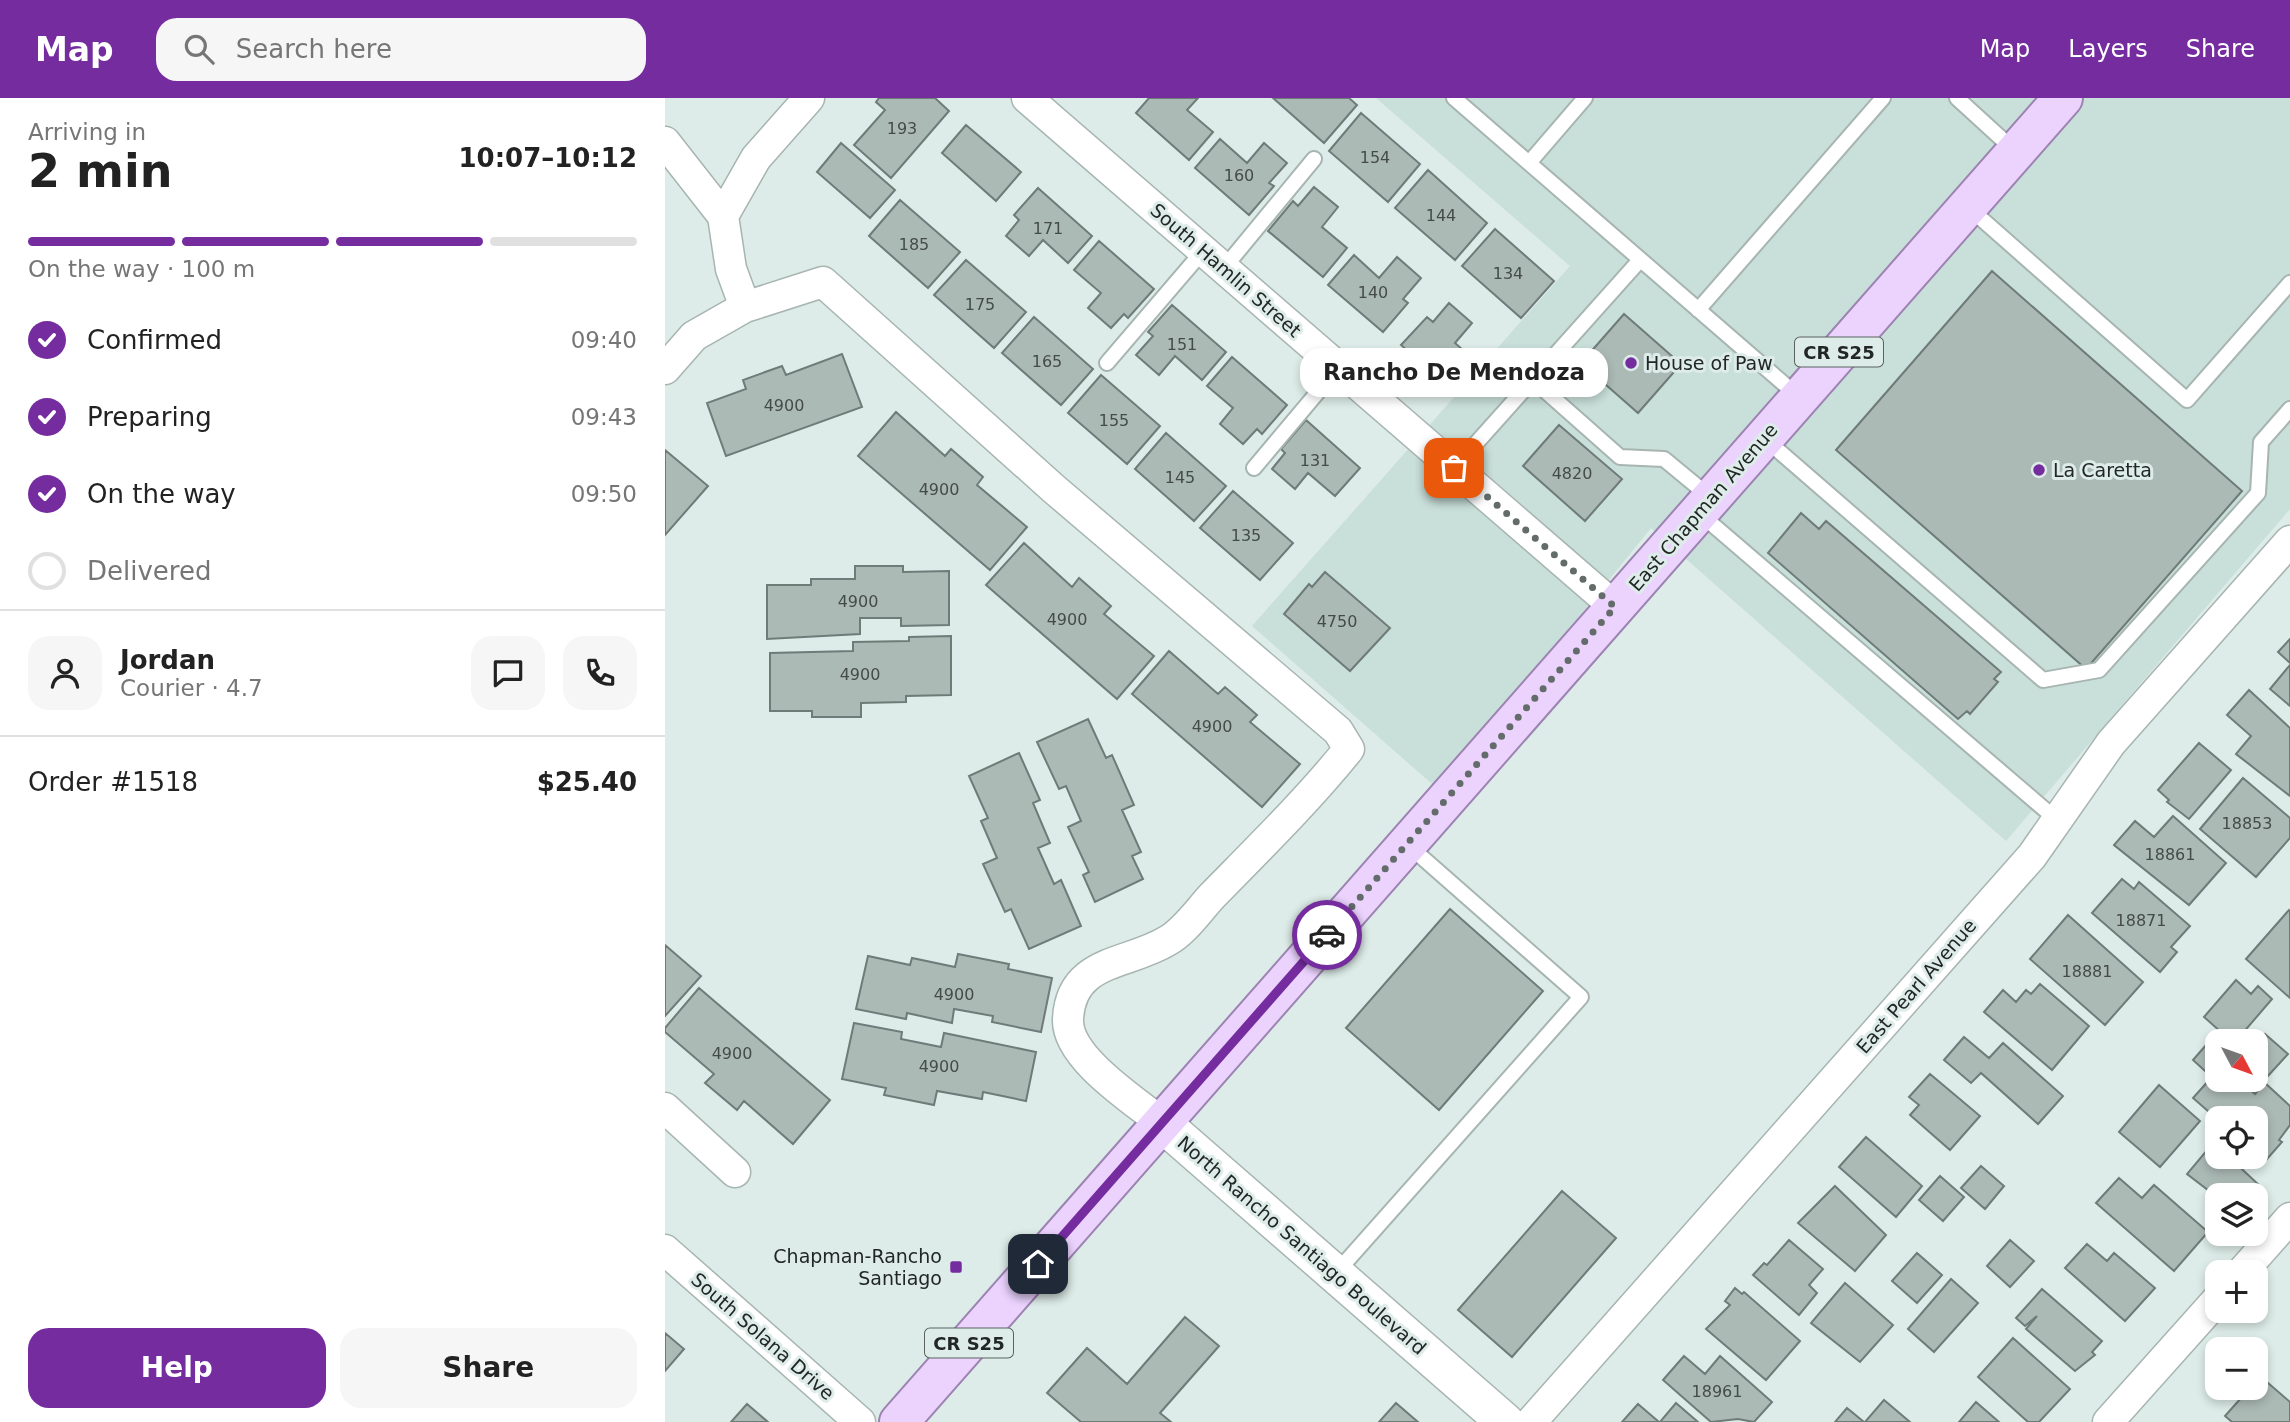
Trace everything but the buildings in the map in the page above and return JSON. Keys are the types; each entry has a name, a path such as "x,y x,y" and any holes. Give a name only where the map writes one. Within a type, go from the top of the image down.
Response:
{"main road":[{"name":"East Chapman Avenue","path":"899,1422 2063,98"}],"street":[{"path":"723,216 756,158 809,98"},
{"name":"South Hamlin Street","path":"1027,98 1615,607"},
{"path":"665,142 723,216 731,269 745,307 694,336 665,369"},
{"name":"North Rancho Santiago Boulevard","path":"745,307 823,282 1054,489 1338,731 1349,749 1312,795 1168,941 1101,966 1084,980 1070,1001 1067,1024 1087,1062 1162,1123 1505,1422"},
{"name":"East Pearl Avenue","path":"1531,1422 2032,856 2111,743 2290,541"},
{"path":"665,1108 735,1172"},
{"path":"2253,1260 2290,1218"},
{"name":"South Solana Drive","path":"665,1250 860,1422"},
{"path":"2108,1422 2205,1313"}],"lane":[{"path":"1454,98 1799,398"},
{"path":"1529,163 1585,98"},
{"path":"1698,310 1884,98"},
{"path":"1957,98 2016,152"},
{"path":"1108,363 1314,159"},
{"path":"1967,206 2187,400 2290,283"},
{"path":"1454,468 1640,260"},
{"path":"1254,468 1338,368"},
{"path":"1533,380 1620,457 1664,458 1705,505 2057,820"},
{"path":"1764,438 2043,680 2099,670 2257,493 2261,442 2290,409"},
{"path":"1335,1274 1581,997 1407,844"}],"shaded area":[{"path":"1376,98 2290,98 2290,509 2006,841 1651,528 1439,790 1252,626 1570,266"}],"way so far":[{"path":"1327,935 1615,607 1454,468"}],"place":[{"name":"House of Paw","path":"1631,363"},
{"name":"Rancho De Mendoza","path":"1454,468"},
{"name":"La Caretta","path":"2039,470"},
{"name":"Chapman-Rancho Santiago","path":"956,1267"}],"route":[{"path":"1038,1264 1327,935"}]}
